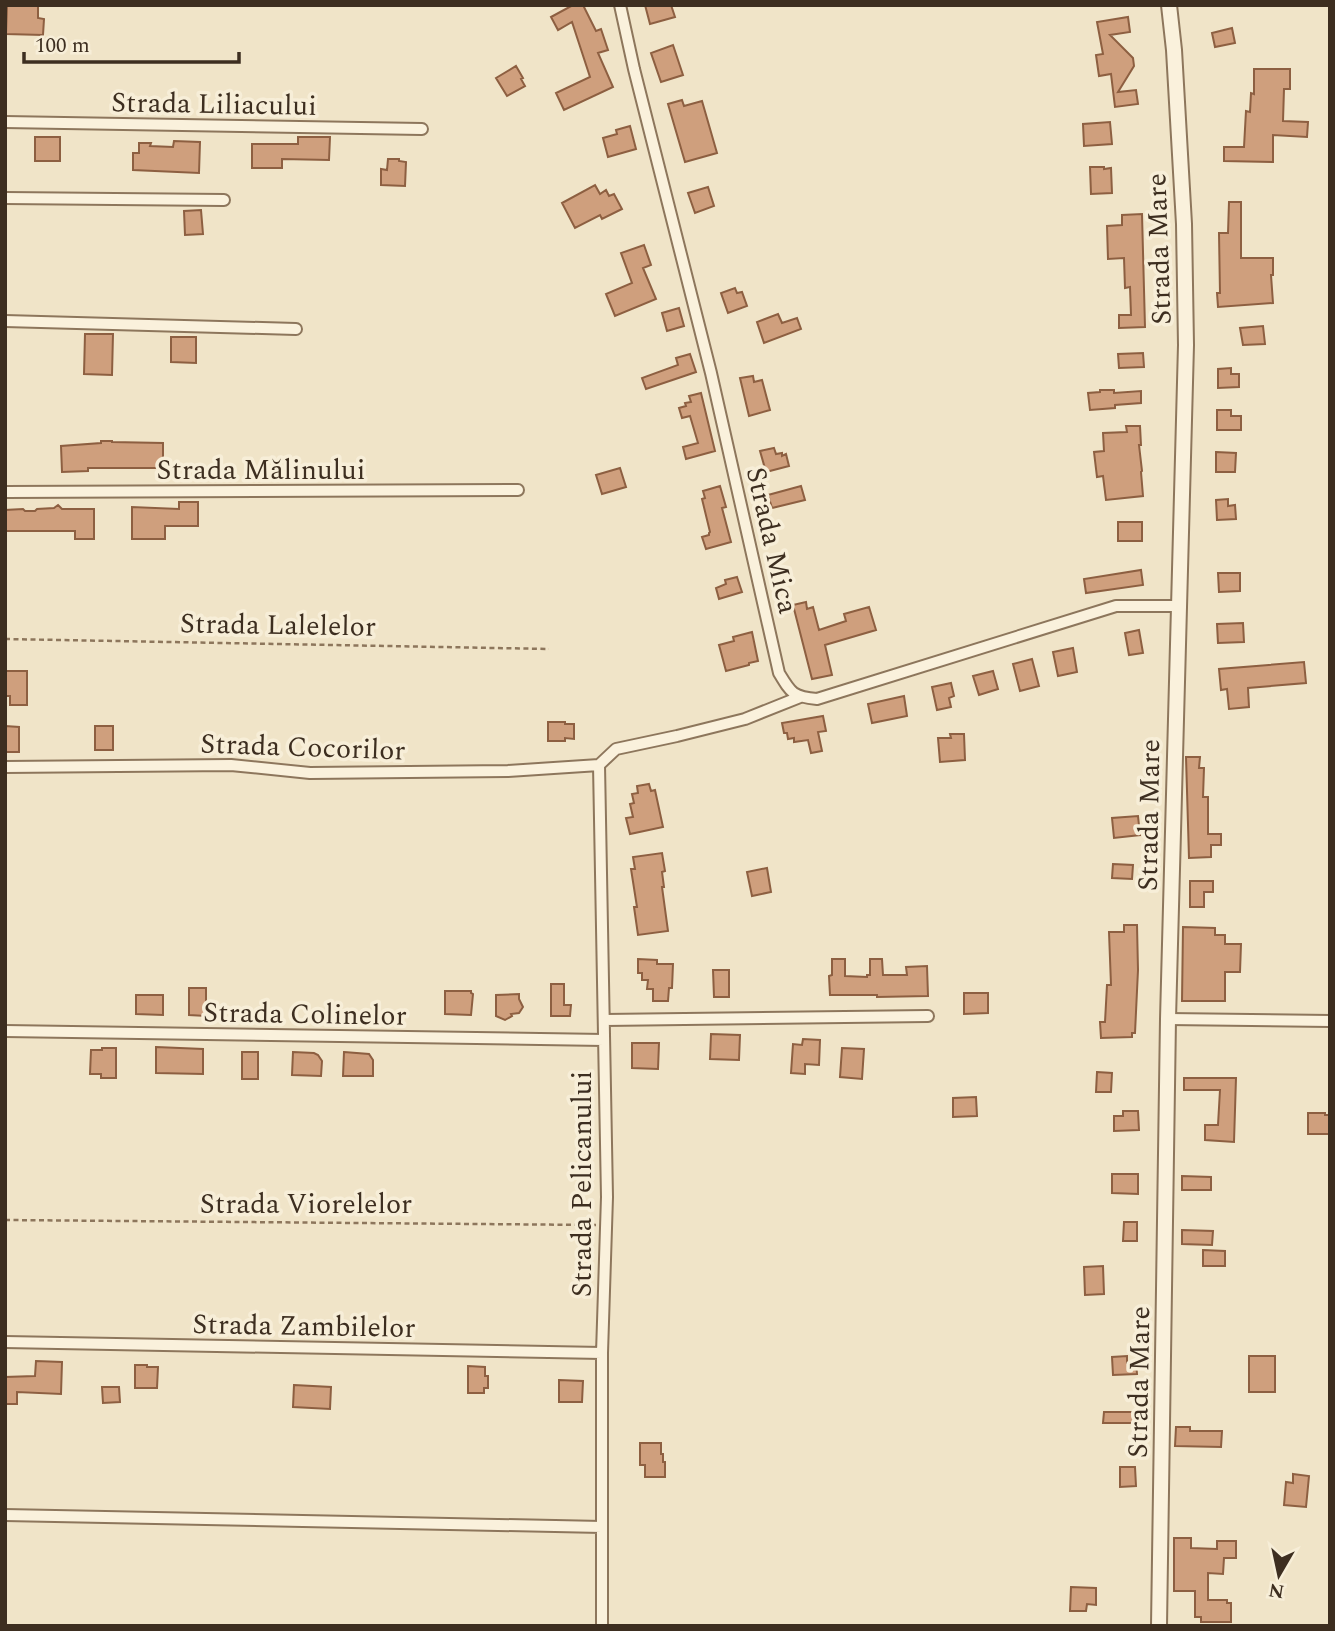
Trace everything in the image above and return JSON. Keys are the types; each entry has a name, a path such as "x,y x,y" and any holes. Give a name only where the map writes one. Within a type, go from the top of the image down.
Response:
{"street":[{"name":"Strada Mica","path":"620,5 711,373 779,673 788,689 800,697"},
{"name":"Strada Mare","path":"1159,1626 1168,1019 1186,345 1184,224 1169,5"},
{"name":"Strada Liliacului","path":"5,122 422,129"},
{"path":"5,198 224,200"},
{"path":"5,321 296,329"},
{"name":"Strada Mălinului","path":"5,492 518,490"},
{"path":"600,765 616,749 745,719 800,697 817,699 1116,606 1178,606"},
{"name":"Strada Cocorilor","path":"5,767 230,765 310,773 508,771 600,765"},
{"name":"Strada Pelicanului","path":"600,765 607,1196 602,1353 602,1626"},
{"path":"605,1020 929,1016"},
{"path":"1168,1019 1330,1021"},
{"name":"Strada Colinelor","path":"5,1031 604,1040"},
{"name":"Strada Zambilelor","path":"5,1342 602,1353"},
{"path":"5,1515 602,1527"}],"path":[{"name":"Strada Lalelelor","path":"5,639 549,649"},
{"name":"Strada Viorelelor","path":"5,1220 606,1225"}],"building":[{"path":"7,5 38,5 38,18 44,19 43,35 6,34"},
{"path":"573,5 583,5 596,31 601,29 608,50 598,53 613,87 564,110 556,93 590,77 572,22 558,30 551,17"},
{"path":"645,5 671,5 675,17 650,24"},
{"path":"1128,17 1130,32 1110,35 1133,58 1134,66 1118,92 1136,90 1138,104 1115,107 1111,74 1099,76 1096,55 1103,54 1097,22"},
{"path":"1232,28 1235,43 1215,47 1212,33"},
{"path":"673,45 683,75 661,82 651,53"},
{"path":"516,66 525,86 507,96 496,78"},
{"path":"1254,69 1290,69 1290,89 1284,89 1283,121 1308,122 1307,137 1273,135 1273,162 1224,161 1224,147 1244,147 1246,111 1250,112 1251,93 1254,94"},
{"path":"682,100 684,106 702,101 717,153 685,162 668,104"},
{"path":"1110,122 1112,144 1084,146 1083,124"},
{"path":"630,126 636,149 608,157 603,138"},
{"path":"35,137 60,137 60,161 35,161"},
{"path":"298,137 330,137 329,160 282,159 282,168 252,168 252,144 298,144"},
{"path":"174,141 200,142 199,173 133,170 133,153 139,153 139,143 173,147"},
{"path":"388,159 406,162 405,186 381,185 381,169 387,170"},
{"path":"1090,167 1111,168 1112,193 1091,194"},
{"path":"595,185 600,194 606,190 609,196 614,194 622,209 602,219 600,215 575,228 562,203"},
{"path":"708,187 714,206 695,213 688,193"},
{"path":"1229,202 1241,202 1241,258 1273,258 1273,303 1218,307 1219,233 1228,233"},
{"path":"201,210 203,234 185,235 184,211"},
{"path":"1142,214 1145,327 1119,328 1119,315 1131,315 1130,287 1125,288 1124,258 1108,259 1107,226 1122,225 1122,215"},
{"path":"644,245 651,265 643,268 656,299 615,316 606,294 632,283 621,253"},
{"path":"735,288 737,293 742,292 747,306 728,313 721,293"},
{"path":"679,308 684,326 667,331 662,313"},
{"path":"778,314 782,323 797,318 801,329 764,343 757,322"},
{"path":"1263,326 1265,344 1243,345 1240,328"},
{"path":"85,334 113,334 112,375 84,374"},
{"path":"171,337 196,337 196,363 171,362"},
{"path":"1143,353 1144,367 1119,368 1118,354"},
{"path":"690,354 696,372 646,389 642,378 678,365 676,358"},
{"path":"1231,368 1231,374 1239,374 1239,387 1218,388 1218,369"},
{"path":"753,376 754,382 762,380 770,410 749,416 740,378"},
{"path":"1114,390 1114,393 1141,391 1141,403 1090,410 1088,393"},
{"path":"701,393 715,451 686,459 683,447 698,443 690,416 682,418 679,408 691,402 689,396"},
{"path":"1217,410 1231,410 1231,416 1241,416 1241,430 1217,430"},
{"path":"1126,426 1140,426 1143,496 1106,500 1103,476 1097,477 1094,452 1104,451 1103,433 1127,432"},
{"path":"101,441 163,443 163,468 88,468 88,471 62,472 61,446"},
{"path":"774,448 776,454 786,454 789,466 766,472 760,451"},
{"path":"1216,452 1236,453 1235,472 1216,472"},
{"path":"620,468 626,487 602,494 596,475"},
{"path":"720,486 726,507 722,508 731,542 706,549 702,537 710,532 702,499 705,498 703,491"},
{"path":"801,486 805,500 772,508 768,495"},
{"path":"1228,499 1228,506 1235,505 1236,519 1217,520 1216,500"},
{"path":"179,502 198,502 198,526 165,526 165,539 132,539 132,507 179,509"},
{"path":"58,505 62,509 94,509 94,539 75,539 75,531 5,531 5,510 35,511"},
{"path":"1118,522 1142,522 1142,541 1118,541"},
{"path":"1141,570 1143,585 1086,593 1084,579"},
{"path":"1218,573 1240,573 1240,591 1219,592"},
{"path":"737,577 742,592 719,599 716,588 726,584 725,580"},
{"path":"806,602 807,609 813,607 819,630 846,621 844,614 869,607 876,630 825,645 832,675 812,679 793,605"},
{"path":"1243,623 1244,642 1218,643 1217,624"},
{"path":"1139,630 1143,653 1129,655 1125,633"},
{"path":"752,632 758,661 726,671 719,645 734,641 733,637"},
{"path":"1073,648 1077,672 1058,676 1053,652"},
{"path":"1032,659 1039,686 1020,691 1013,664"},
{"path":"1304,662 1306,683 1248,688 1249,707 1229,709 1227,689 1221,690 1219,669"},
{"path":"5,671 27,671 27,705 10,705 10,696 5,696"},
{"path":"993,671 998,689 979,695 973,676"},
{"path":"951,683 954,696 949,698 951,707 937,710 932,687"},
{"path":"904,696 907,716 872,723 868,704"},
{"path":"823,716 826,731 818,732 822,751 811,753 808,740 794,742 794,738 788,739 787,733 784,733 782,723"},
{"path":"548,722 574,724 574,739 548,741"},
{"path":"5,726 19,727 19,752 5,752"},
{"path":"95,726 113,726 113,750 95,750"},
{"path":"950,734 964,734 965,760 940,762 938,738 951,738"},
{"path":"1186,757 1200,757 1199,768 1204,768 1203,797 1208,797 1208,834 1221,834 1221,845 1211,845 1211,857 1189,858"},
{"path":"649,784 651,791 655,790 663,827 630,834 626,818 633,817 630,804 634,803 632,794 638,793 637,786"},
{"path":"1138,816 1140,835 1114,838 1112,818"},
{"path":"662,853 665,871 662,872 662,887 668,931 638,935 631,869 635,869 633,857"},
{"path":"1113,864 1133,865 1132,879 1112,878"},
{"path":"767,868 771,892 752,896 747,872"},
{"path":"1190,881 1213,881 1213,892 1204,892 1204,907 1190,907"},
{"path":"1124,925 1137,925 1135,1033 1132,1033 1132,1037 1101,1038 1100,1022 1105,1022 1107,985 1111,985 1109,932 1124,932"},
{"path":"1183,927 1215,928 1215,935 1225,935 1225,944 1241,944 1240,972 1225,972 1225,1001 1182,1001"},
{"path":"638,959 657,960 657,964 673,964 672,988 669,988 668,1001 653,1001 653,989 647,989 648,980 642,980 642,973 638,973"},
{"path":"832,959 845,959 845,976 870,975 870,959 882,959 883,975 907,975 906,967 927,966 928,996 830,995"},
{"path":"713,970 729,970 729,997 714,997"},
{"path":"551,984 564,984 564,1005 571,1005 570,1016 551,1016"},
{"path":"189,988 206,988 206,1016 189,1015"},
{"path":"445,991 471,991 471,1015 445,1014"},
{"path":"964,993 988,993 988,1013 964,1014"},
{"path":"519,994 523,1007 519,1013 511,1014 512,1016 505,1020 496,1016 496,995"},
{"path":"136,995 163,995 163,1015 136,1014"},
{"path":"711,1034 740,1035 739,1060 710,1059"},
{"path":"803,1039 820,1040 819,1065 805,1064 805,1074 791,1073 793,1044 802,1045"},
{"path":"632,1043 659,1043 658,1069 632,1068"},
{"path":"156,1047 203,1049 203,1074 156,1073"},
{"path":"116,1048 116,1078 101,1078 101,1074 90,1074 91,1050"},
{"path":"842,1048 864,1049 862,1079 840,1077"},
{"path":"242,1052 258,1052 258,1079 242,1079"},
{"path":"293,1052 318,1055 322,1061 321,1076 292,1075"},
{"path":"344,1052 369,1054 373,1060 373,1076 343,1076"},
{"path":"1097,1072 1112,1073 1111,1092 1096,1092"},
{"path":"1184,1078 1236,1078 1234,1142 1205,1140 1205,1125 1218,1125 1220,1090 1184,1090"},
{"path":"976,1097 977,1116 953,1117 953,1098"},
{"path":"1123,1111 1138,1111 1139,1130 1114,1131 1114,1116 1123,1116"},
{"path":"1308,1113 1330,1115 1330,1134 1308,1134"},
{"path":"1112,1174 1138,1174 1138,1194 1112,1193"},
{"path":"1182,1176 1211,1177 1211,1190 1182,1190"},
{"path":"1124,1222 1137,1222 1137,1241 1123,1241"},
{"path":"1182,1230 1213,1231 1212,1245 1182,1244"},
{"path":"1203,1250 1225,1251 1225,1266 1203,1266"},
{"path":"1103,1266 1104,1294 1085,1295 1084,1267"},
{"path":"1127,1356 1127,1363 1136,1362 1137,1374 1113,1375 1112,1357"},
{"path":"1249,1356 1275,1356 1275,1392 1249,1392"},
{"path":"36,1361 62,1362 61,1394 17,1392 17,1404 5,1404 5,1377 35,1376"},
{"path":"135,1365 158,1367 157,1388 135,1388"},
{"path":"468,1366 485,1367 488,1388 484,1388 484,1393 468,1393"},
{"path":"559,1380 583,1381 582,1402 559,1402"},
{"path":"294,1385 331,1387 330,1409 293,1407"},
{"path":"102,1387 119,1387 120,1402 103,1403"},
{"path":"1104,1412 1134,1412 1134,1423 1103,1423"},
{"path":"1176,1427 1190,1427 1190,1431 1222,1431 1221,1447 1175,1446"},
{"path":"640,1443 661,1443 665,1477 645,1477 645,1465 640,1465"},
{"path":"1120,1467 1135,1467 1136,1486 1120,1487"},
{"path":"1293,1474 1309,1476 1306,1507 1284,1505 1286,1482 1293,1483"},
{"path":"1174,1538 1191,1538 1191,1548 1217,1549 1217,1541 1236,1541 1236,1558 1224,1558 1223,1574 1208,1573 1208,1600 1227,1600 1227,1603 1231,1603 1231,1622 1201,1622 1201,1617 1195,1617 1195,1591 1174,1591"},
{"path":"1071,1587 1096,1588 1096,1605 1087,1604 1086,1611 1070,1611"}]}
